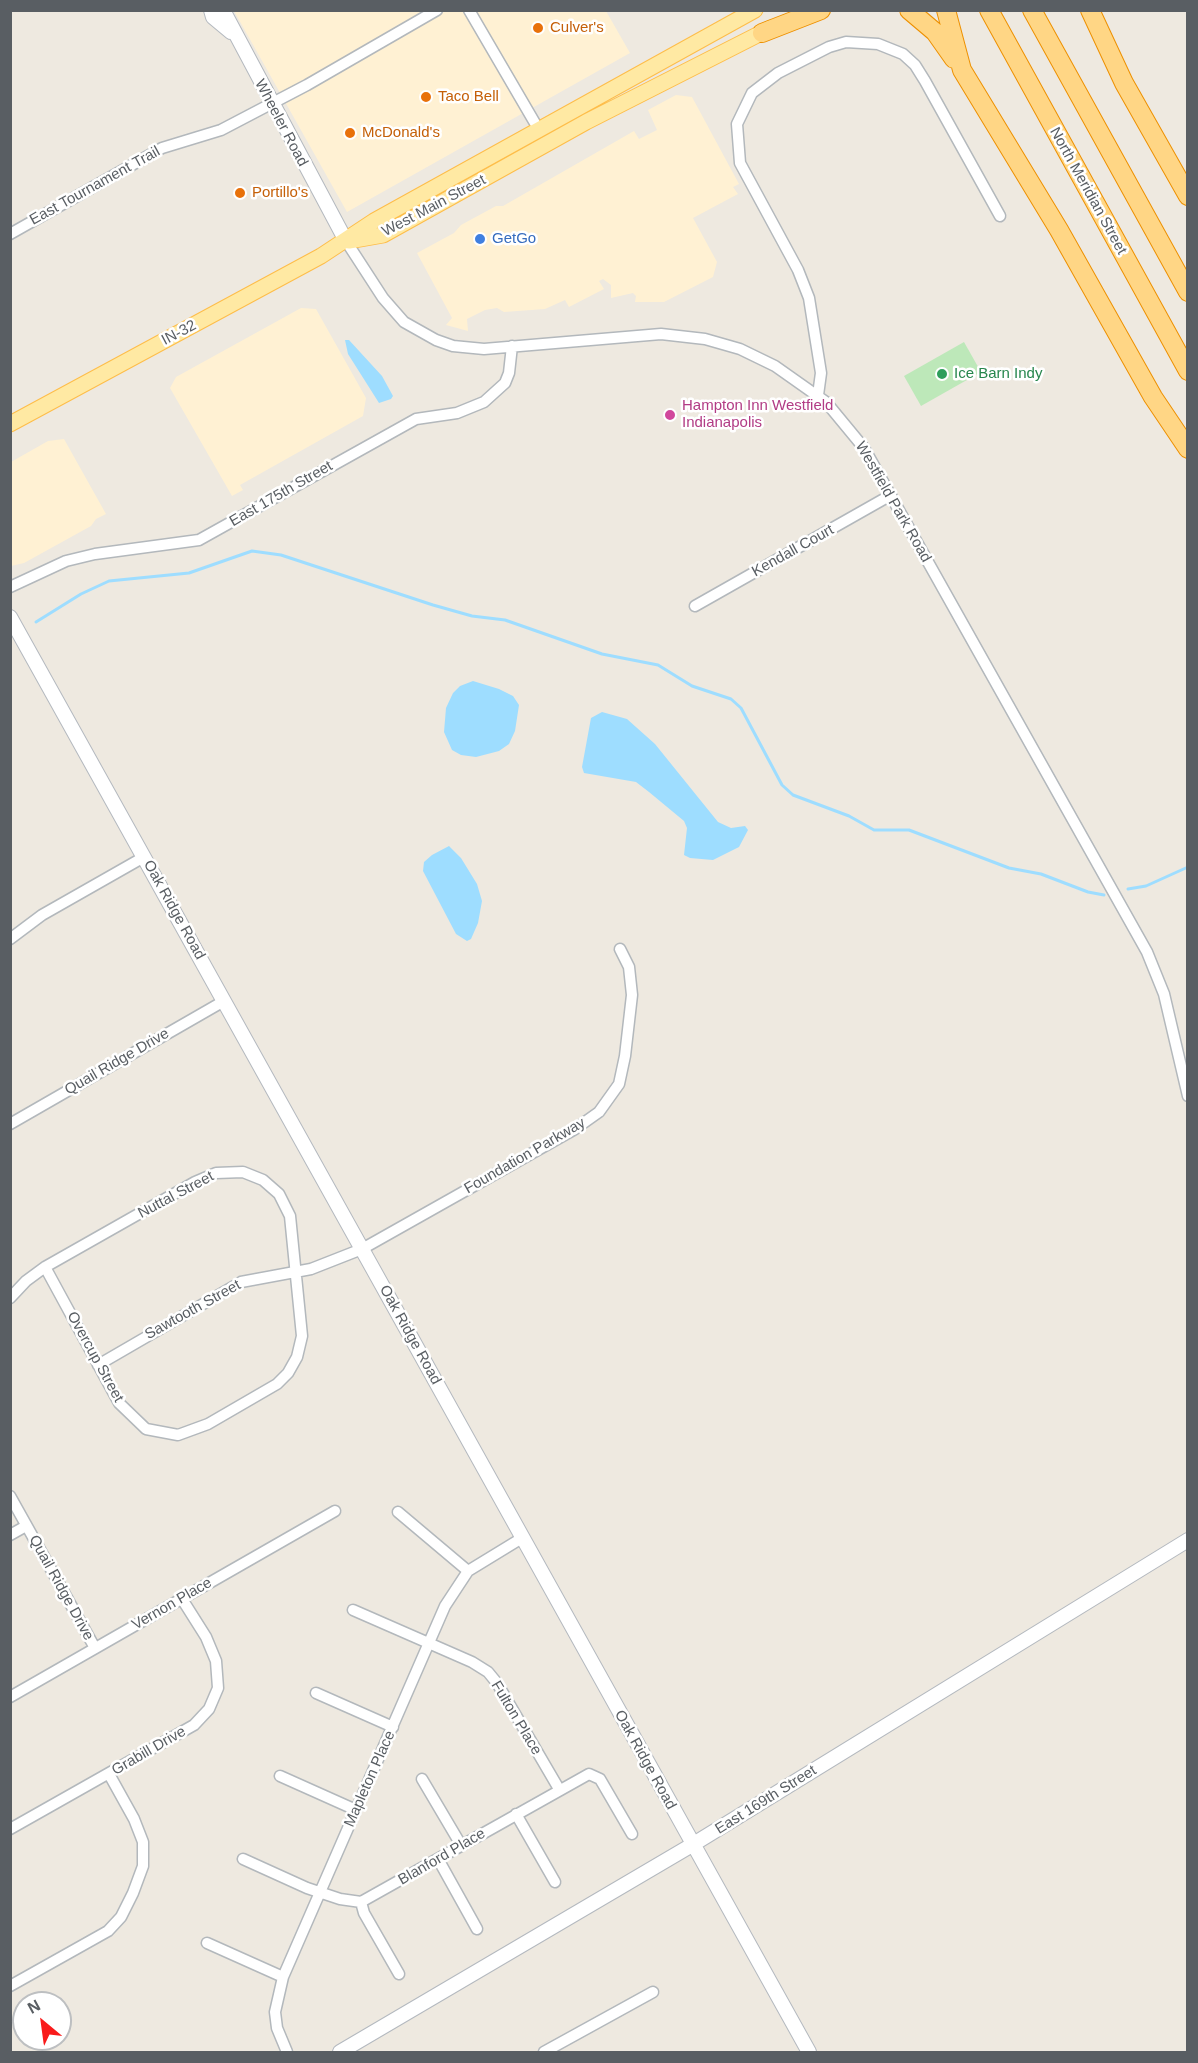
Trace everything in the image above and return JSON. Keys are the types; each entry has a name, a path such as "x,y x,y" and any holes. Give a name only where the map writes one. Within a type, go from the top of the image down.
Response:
{"highway":[{"path":"762,33 822,10"},
{"path":"909,10 935,32 962,70 1059,230 1147,387 1188,449"},
{"path":"946,10 962,70"},
{"name":"North Meridian Street","path":"989,10 1188,371"},
{"path":"1032,10 1188,292"},
{"path":"1082,10 1106,45"},
{"path":"1090,10 1106,45 1188,196"}],"main road":[{"name":"West Main Street","path":"346,241 374,221 754,10"},
{"name":"West Main Street","path":"346,241 383,235 586,123 806,10"},
{"name":"IN-32","path":"10,424 346,241"}],"street":[{"name":"Wheeler Road","path":"211,10 213,17 235,35"},
{"name":"Wheeler Road","path":"223,10 271,104 346,241"},
{"name":"East Tournament Trail","path":"10,234 162,148 221,130 271,104 437,10"},
{"path":"469,10 539,130"},
{"path":"818,395 821,373 809,298 798,270 740,163 737,124 752,93 778,73 829,47 846,42 863,41 903,54 915,65 925,81 1000,216"},
{"name":"Westfield Park Road","path":"346,241 383,298 411,327 453,346 484,349 641,335 705,339 758,357 818,395 853,434 891,495 1120,903 1159,977 1188,1096"},
{"name":"East 175th Street","path":"10,586 66,561 95,554 200,540 416,419 457,413 484,402 505,383 513,346"},
{"name":"Kendall Court","path":"695,606 891,495"},
{"name":"Oak Ridge Road","path":"10,616 809,2052"},
{"path":"10,939 42,915 144,857"},
{"name":"Foundation Parkway","path":"362,1249 575,1129 599,1112 619,1084 625,1056 632,996 629,967 620,949"},
{"name":"Quail Ridge Drive","path":"10,1124 224,1000"},
{"name":"Nuttal Street","path":"10,1298 26,1281 45,1267 195,1182 216,1173 233,1171 256,1177 279,1194 291,1221 297,1272"},
{"name":"Sawtooth Street","path":"98,1365 234,1285 260,1277 321,1267 362,1249"},
{"name":"Overcup Street","path":"45,1267 119,1403 141,1426 173,1435 200,1428 272,1388 294,1365 302,1336 297,1272"},
{"name":"Quail Ridge Drive","path":"10,1496 95,1648"},
{"name":"Vernon Place","path":"10,1697 334,1511"},
{"path":"398,1512 468,1571"},
{"path":"10,1535 26,1526"},
{"name":"Mapleton Place","path":"287,2052 277,2028 275,2012 283,1977 451,1594 468,1571 522,1538"},
{"name":"East 169th Street","path":"340,2052 692,1845 1188,1540"},
{"name":"Grabill Drive","path":"10,1829 194,1725 214,1701 218,1688 216,1661 206,1636 182,1599"},
{"name":"Fulton Place","path":"353,1610 472,1662 494,1678 559,1789"},
{"path":"316,1693 393,1727"},
{"path":"10,1986 108,1930 121,1917 133,1893 143,1866 144,1842 109,1774"},
{"name":"Blanford Place","path":"361,1902 585,1775 597,1776 632,1834"},
{"path":"280,1776 356,1810"},
{"path":"422,1779 461,1845"},
{"path":"516,1814 555,1881"},
{"path":"243,1859 320,1892 353,1902 361,1902 364,1913 399,1974"},
{"path":"438,1859 477,1929"},
{"path":"207,1943 283,1977"},
{"path":"544,2052 652,1992"}],"shaded area":[{"path":"234,11 606,11 630,53 347,212"},
{"path":"676,95 692,97 739,184 733,187 738,194 693,218 717,262 713,277 664,302 635,302 636,296 633,293 611,298 611,285 603,279 599,281 604,289 569,307 565,300 545,309 504,312 497,308 485,310 467,319 468,331 446,325 452,318 417,253 454,233 461,225 496,206 503,206 634,131 639,139 657,130 648,110"},
{"path":"301,308 316,309 366,398 363,416 240,485 243,490 232,496 170,388 176,377"},
{"path":"64,439 106,514 96,519 91,526 24,563 11,566 11,462 48,441"}],"green space":[{"name":"Ice Barn Indy","path":"964,342 981,372 921,406 904,376"}],"water":[{"path":"345,340 349,340 382,376 393,396 391,399 379,403 348,354"},
{"path":"473,681 513,696 519,705 515,731 509,744 499,751 476,757 461,755 452,750 444,732 446,708 453,693 460,686"},
{"path":"602,712 627,719 655,744 718,822 731,828 745,826 748,830 739,847 713,860 690,858 684,855 687,828 684,821 649,792 636,782 584,773 582,767 591,718"},
{"path":"449,846 461,858 477,884 482,901 478,923 471,939 467,941 456,934 423,871 424,862"}],"waterway":[{"path":"36,622 81,594 109,581 189,573 252,551 281,555 433,605 472,616 505,620 602,654 658,665 692,686 731,699 741,708 782,785 793,795 849,816 874,830 909,830 1009,868 1041,874 1088,892 1104,895"},
{"path":"1128,889 1146,886 1188,867"}],"place":[{"name":"Culver's","path":"538,28"},
{"name":"Taco Bell","path":"426,97"},
{"name":"McDonald's","path":"350,133"},
{"name":"Portillo's","path":"240,193"},
{"name":"GetGo","path":"480,239"},
{"name":"Ice Barn Indy","path":"942,374"},
{"name":"Hampton Inn Westfield Indianapolis","path":"670,415"}]}
